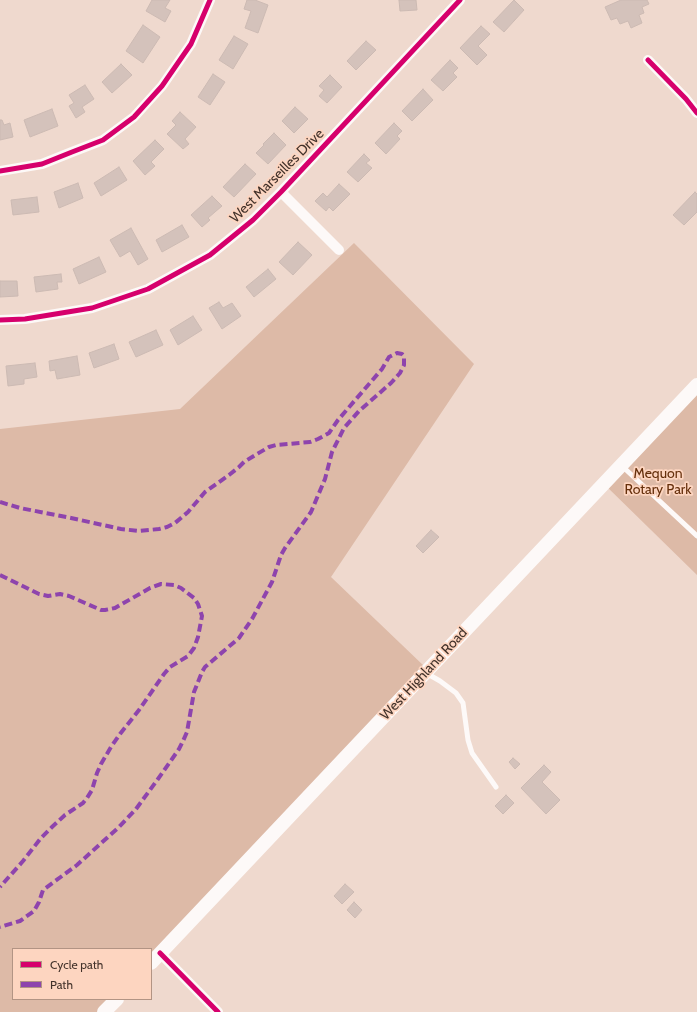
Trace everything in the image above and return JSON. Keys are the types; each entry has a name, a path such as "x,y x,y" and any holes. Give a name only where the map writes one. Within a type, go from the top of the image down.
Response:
{"main road":[{"name":"West Highland Road","path":"155,958 697,385"},
{"path":"104,1012 116,1000"}],"street":[{"path":"0,171 42,164 103,140 134,117 162,86 191,44 210,0"},
{"name":"West Marseilles Drive","path":"0,320 26,319 92,308 148,289 210,255 253,220 281,192 460,0"},
{"path":"648,60 686,99 697,113"},
{"path":"281,192 339,250"},
{"path":"155,958 218,1012"}],"lane":[{"path":"622,466 697,536"},
{"path":"425,673 440,681 456,693 463,703 468,740 472,753 496,787"}],"green space":[{"path":"354,243 474,364 331,577 424,666 152,962 152,948 12,948 12,1000 116,1000 104,1012 0,1012 0,429 180,409"},
{"name":"Mequon Rotary Park","path":"697,386 697,575 604,484"}],"building":[{"path":"152,0 170,0 165,8 171,11 165,22 146,11"},
{"path":"247,0 255,0 268,5 258,33 245,28 251,11 244,9"},
{"path":"399,0 416,0 417,10 400,11"},
{"path":"514,0 524,10 504,32 493,22"},
{"path":"621,0 647,0 649,4 642,7 644,13 639,15 642,23 631,28 628,21 620,24 617,18 611,20 605,7"},
{"path":"143,25 160,37 143,63 126,51"},
{"path":"481,26 490,34 478,46 487,55 477,65 460,48"},
{"path":"234,36 248,44 233,69 219,60"},
{"path":"366,41 376,50 356,70 347,61"},
{"path":"450,60 458,68 453,73 457,77 443,91 431,80"},
{"path":"121,64 132,75 112,93 102,82"},
{"path":"213,74 225,82 210,105 198,97"},
{"path":"330,75 342,87 327,103 319,96 324,90 319,86"},
{"path":"85,85 94,99 82,107 85,112 76,118 69,106 74,103 69,95"},
{"path":"423,89 433,100 412,121 402,111"},
{"path":"295,107 308,119 294,133 282,121"},
{"path":"52,109 58,126 30,137 24,120"},
{"path":"180,112 196,127 185,139 189,144 183,149 167,134 176,125 172,121"},
{"path":"0,120 2,120 4,125 10,123 13,137 0,140"},
{"path":"394,123 402,131 397,136 400,139 386,154 375,143"},
{"path":"274,133 286,145 268,164 256,153"},
{"path":"155,140 164,149 151,162 155,166 145,175 133,161"},
{"path":"364,154 370,160 366,163 372,168 358,182 347,172"},
{"path":"245,164 256,174 234,197 223,187"},
{"path":"119,167 127,180 101,196 94,183"},
{"path":"78,183 83,198 59,208 54,192"},
{"path":"339,184 350,194 333,211 329,207 326,211 315,201 323,193 327,197"},
{"path":"695,192 697,194 697,212 684,225 673,215"},
{"path":"212,196 222,206 208,218 210,220 202,227 191,215"},
{"path":"37,197 39,212 13,215 11,200"},
{"path":"182,225 189,237 162,252 156,240"},
{"path":"131,228 148,259 138,265 130,251 120,257 110,240"},
{"path":"298,242 312,255 293,275 279,262"},
{"path":"99,257 106,272 79,284 73,269"},
{"path":"268,269 276,279 254,297 246,287"},
{"path":"61,274 62,282 57,282 58,289 36,292 34,277"},
{"path":"0,281 17,281 18,296 0,297"},
{"path":"219,302 223,308 232,303 241,316 222,329 209,308"},
{"path":"193,316 202,330 178,345 170,330"},
{"path":"156,330 163,345 136,357 129,342"},
{"path":"114,344 119,359 94,368 89,353"},
{"path":"77,356 80,375 57,379 55,370 50,371 49,361"},
{"path":"35,363 37,377 24,379 24,384 8,386 6,366"},
{"path":"431,530 439,537 423,553 416,546"},
{"path":"513,758 520,764 515,769 509,762"},
{"path":"544,765 551,772 542,782 560,800 546,814 521,788"},
{"path":"506,795 514,803 503,814 495,806"},
{"path":"345,884 354,892 342,904 334,896"},
{"path":"354,902 362,910 355,918 347,910"}],"marked path":[{"path":"0,502 20,508 121,529 139,531 167,527 175,523 188,512 205,492 244,462 269,447 310,442 329,433 338,420 382,369 389,357 397,353 404,356 404,365 400,373 391,383 359,411 344,428 332,452 325,479 311,512 281,555 272,582 252,619 239,638 205,667 202,672 194,692 187,732 179,749 158,779 136,809 119,827 77,865 43,890 34,911 20,921 0,927"},
{"path":"0,575 39,594 48,596 60,594 69,596 101,610 115,608 150,588 161,584 174,585 181,588 194,598 198,604 202,616 198,637 194,648 188,656 170,667 120,734 101,764 92,790 87,798 83,803 65,815 41,838 0,887"}],"cycle path":[{"path":"0,171 42,164 103,140 134,117 162,86 191,44 210,0"},
{"path":"0,320 25,319 92,308 148,289 210,255 253,220 281,192 460,0"},
{"path":"648,60 686,99 697,113"},
{"path":"160,953 218,1012"}]}
